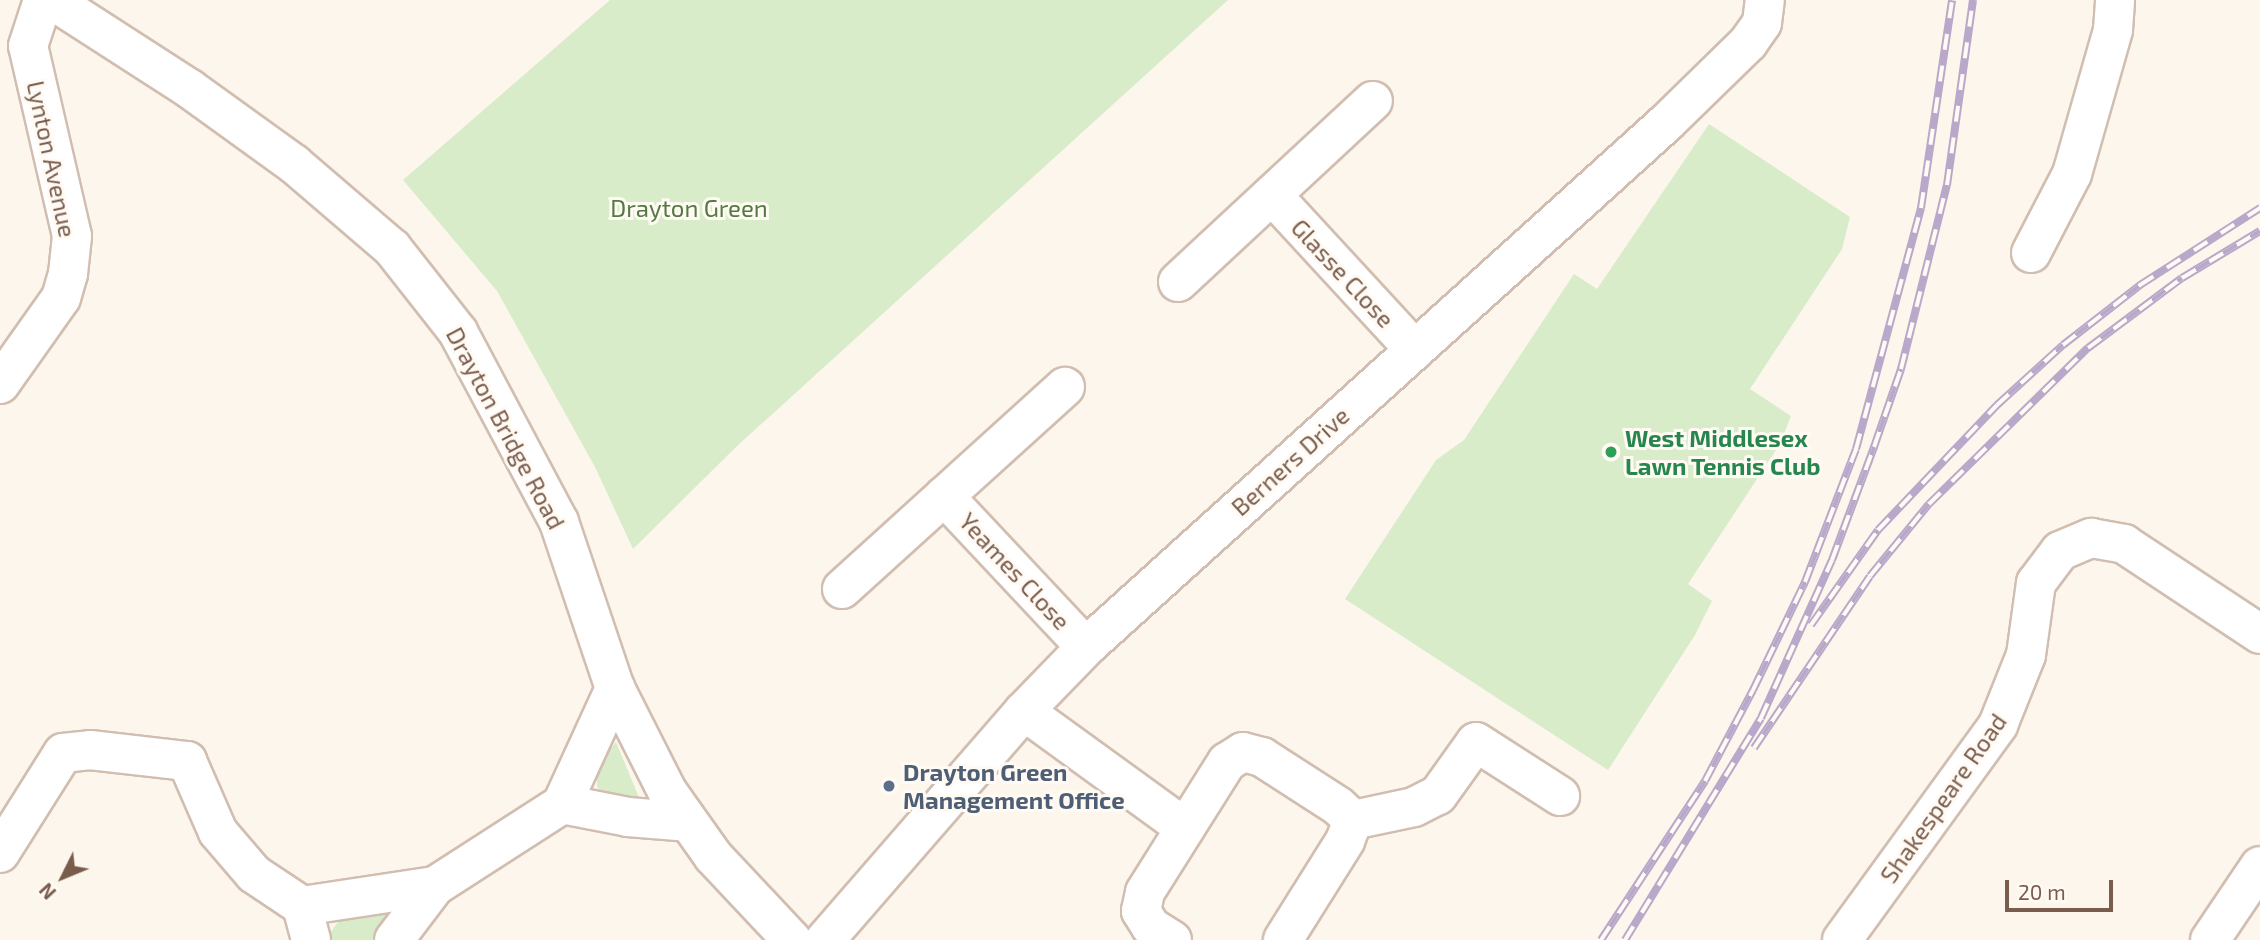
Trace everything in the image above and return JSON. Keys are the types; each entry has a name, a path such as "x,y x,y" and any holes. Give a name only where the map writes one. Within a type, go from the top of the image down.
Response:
{"street":[{"name":"Lynton Avenue","path":"0,384 61,298 68,274 72,236 28,46 43,0"},
{"name":"Drayton Bridge Road","path":"52,0 190,89 283,156 392,248 458,332 559,522 615,688 687,822 756,906 792,940"},
{"name":"Berners Drive","path":"825,940 1024,711 1086,647 1415,350 1748,43 1762,23 1765,0"},
{"path":"2031,253 2072,174 2113,30 2115,0"},
{"path":"1178,282 1373,101"},
{"name":"Glasse Close","path":"1272,195 1415,350"},
{"name":"Yeames Close","path":"842,589 1065,387"},
{"name":"Yeames Close","path":"944,496 1086,647"},
{"name":"Shakespeare Road","path":"1842,940 1998,724 2026,654 2036,583 2060,551 2091,538 2123,544 2260,634"},
{"path":"0,853 63,752 90,750 187,761 208,816 233,853 307,923 435,886 562,804 615,688"},
{"path":"1024,711 1185,828"},
{"path":"1353,820 1414,807 1438,796 1476,742 1560,796"},
{"path":"1172,940 1151,927 1140,911 1145,892 1227,762 1243,752 1262,757 1338,806 1353,820"},
{"path":"562,804 687,822"},
{"path":"1283,940 1345,841 1353,820"},
{"path":"2210,940 2260,866"},
{"path":"394,940 435,886"}],"green space":[{"name":"Drayton Green","path":"610,0 1228,0 736,447 633,549 595,467 497,291 403,180"},
{"name":"West Middlesex Lawn Tennis Club","path":"1709,124 1850,217 1842,249 1750,389 1791,416 1780,444 1688,584 1712,601 1695,635 1608,770 1345,599 1436,460 1464,440 1574,274 1597,289"},
{"path":"616,742 643,807 612,801 597,787 597,766"},
{"path":"375,899 390,914 372,940 325,940 343,915"}],"railway":[{"path":"1601,940 1705,781 1753,690 1805,582 1856,449 1921,208 1952,0"},
{"path":"1625,940 1761,718 1832,560 1874,447 1901,369 1947,185 1973,0"},
{"path":"1811,625 1878,530 1997,405 2063,345 2140,285 2260,208"},
{"path":"1754,748 1870,576 1929,504 2088,348 2182,278 2260,231"}],"place":[{"name":"West Middlesex Lawn Tennis Club","path":"1611,452"},
{"name":"Drayton Green Management Office","path":"889,786"}]}
